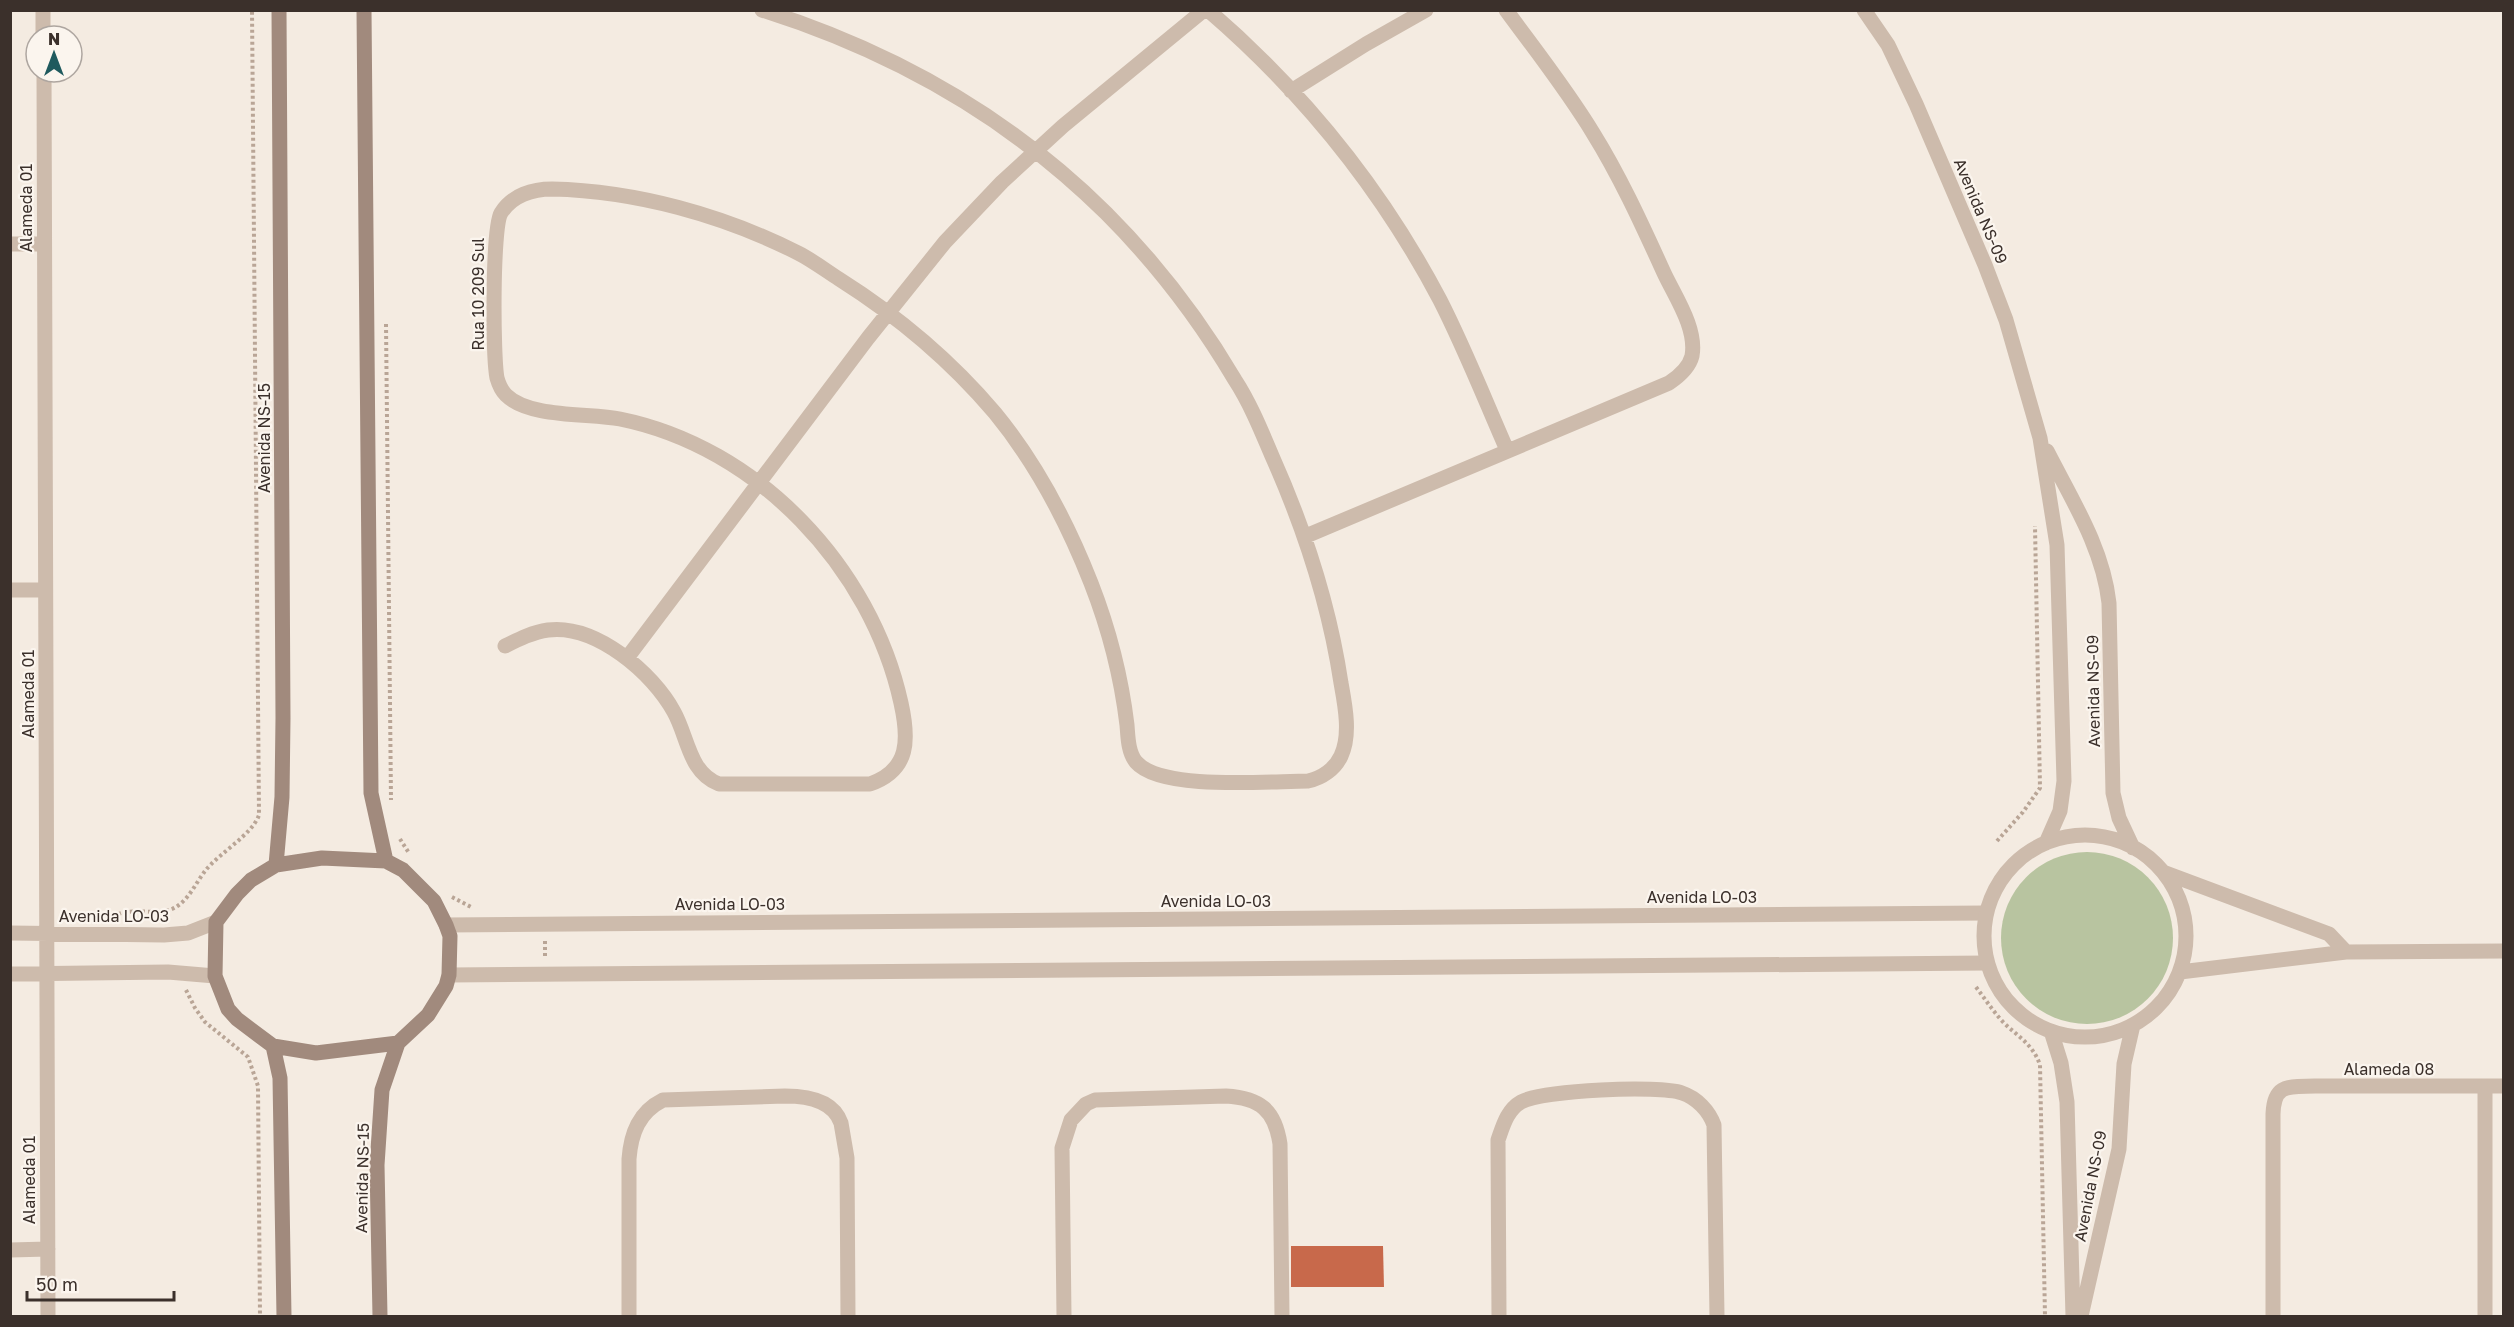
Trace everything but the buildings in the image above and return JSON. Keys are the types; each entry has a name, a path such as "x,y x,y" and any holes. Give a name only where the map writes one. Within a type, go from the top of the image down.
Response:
{"main road":[{"name":"Avenida NS-15","path":"276,865 282,798 283,718 279,10"},
{"path":"364,10 371,793 386,861 322,858 276,865 251,880 216,922 215,976 228,1009 237,1019 273,1046 316,1053 398,1043"},
{"name":"Avenida NS-15","path":"380,1317 377,1165 382,1090 398,1043 429,1015 440,999 449,975 450,936 434,902 403,870 386,861"},
{"path":"273,1046 280,1078 284,1317"}],"street":[{"path":"762,10 845,40 916,72 980,111 1035,152 1113,219 1155,265 1185,303 1237,382 1263,435 1306,536 1329,619 1345,707 1344,748 1338,762 1322,776 1308,781 1186,781 1162,777 1136,762 1131,754 1117,663 1107,626 1076,547 1037,472 994,413 970,386 936,352 887,313"},
{"path":"627,658 887,313 945,242 975,210 1087,104 1206,10 1291,91 1352,164 1410,249 1440,300 1507,450"},
{"path":"1291,91 1426,10"},
{"path":"1306,536 1669,383 1687,366 1692,356 1692,346 1684,314 1635,208 1612,165 1574,104 1506,10"},
{"name":"Avenida NS-09","path":"1863,10 1888,45 1916,104 1985,265 2006,321 2040,438 2057,545 2064,769 2060,811 2046,843"},
{"name":"Alameda 01","path":"44,84 48,1317"},
{"name":"Rua 10 209 Sul","path":"758,484 720,459 663,430 614,418 533,409 503,393 497,376 495,253 496,232 501,213 522,194 546,189 636,198 685,210 723,221 800,254 887,313"},
{"path":"10,244 44,244"},
{"name":"Avenida NS-09","path":"2040,438 2094,544 2107,587 2113,793 2119,818 2133,848"},
{"path":"506,646 536,633 560,630 585,636 627,658 648,676 666,698 696,765 705,776 714,782 728,785 864,784 876,782 894,771 905,747 903,713 890,665 865,606 846,574 818,538 790,510 758,484"},
{"path":"10,590 45,590"},
{"path":"2073,836 2094,836 2114,840 2133,848 2163,872 2176,892 2184,914 2186,944 2180,972 2163,1001 2133,1025 2107,1035 2069,1036 2050,1031 2029,1020 2011,1005 1996,986 1987,963 1984,944 1986,912 1995,889 2006,873 2024,856 2046,843 2073,836"},
{"path":"2163,872 2329,934 2346,952"},
{"name":"Avenida LO-03","path":"446,925 1986,912"},
{"name":"Avenida LO-03","path":"10,933 164,935 188,933 216,922"},
{"path":"2180,972 2346,952 2504,951"},
{"path":"449,975 1987,963"},
{"path":"10,974 168,972 215,976"},
{"name":"Avenida NS-09","path":"2081,1317 2119,1149 2124,1064 2133,1025"},
{"name":"Avenida NS-09","path":"2050,1031 2059,1052 2067,1102 2073,1317"},
{"name":"Alameda 08","path":"2273,1317 2272,1137 2276,1094 2286,1088 2299,1087 2504,1086"},
{"path":"2485,1087 2485,1317"},
{"path":"1499,1317 1498,1140 1503,1123 1510,1112 1521,1102 1541,1094 1588,1090 1667,1090 1683,1093 1695,1100 1708,1112 1714,1125 1717,1317"},
{"path":"629,1317 629,1159 632,1137 640,1120 649,1109 663,1100 801,1096 828,1105 840,1117 843,1130 847,1158 848,1317"},
{"path":"1064,1317 1062,1148 1071,1120 1086,1104 1095,1100 1226,1096 1242,1097 1256,1102 1269,1113 1277,1127 1281,1161 1282,1317"},
{"path":"10,1250 48,1250"}],"path":[{"path":"112,934 113,917 119,913 161,912 180,904 218,856 256,824 259,815 252,10"},
{"path":"386,322 391,806"},
{"path":"1997,841 2040,788 2040,675 2034,517"},
{"path":"399,833 401,842 414,859"},
{"path":"445,890 453,898 473,908"},
{"path":"545,924 545,974"},
{"path":"184,987 195,1008 206,1022 248,1057 258,1086 260,1317"},
{"path":"1976,987 2004,1023 2036,1054 2040,1065 2045,1317"}],"green space":[{"path":"2087,852 2104,853 2120,858 2135,866 2148,877 2159,890 2167,905 2172,921 2172,955 2167,971 2159,986 2148,999 2135,1010 2120,1018 2104,1023 2087,1024 2070,1023 2054,1018 2039,1010 2026,999 2015,986 2007,971 2002,955 2001,938 2002,921 2007,905 2015,890 2026,877 2039,866 2054,858 2070,853"}]}
